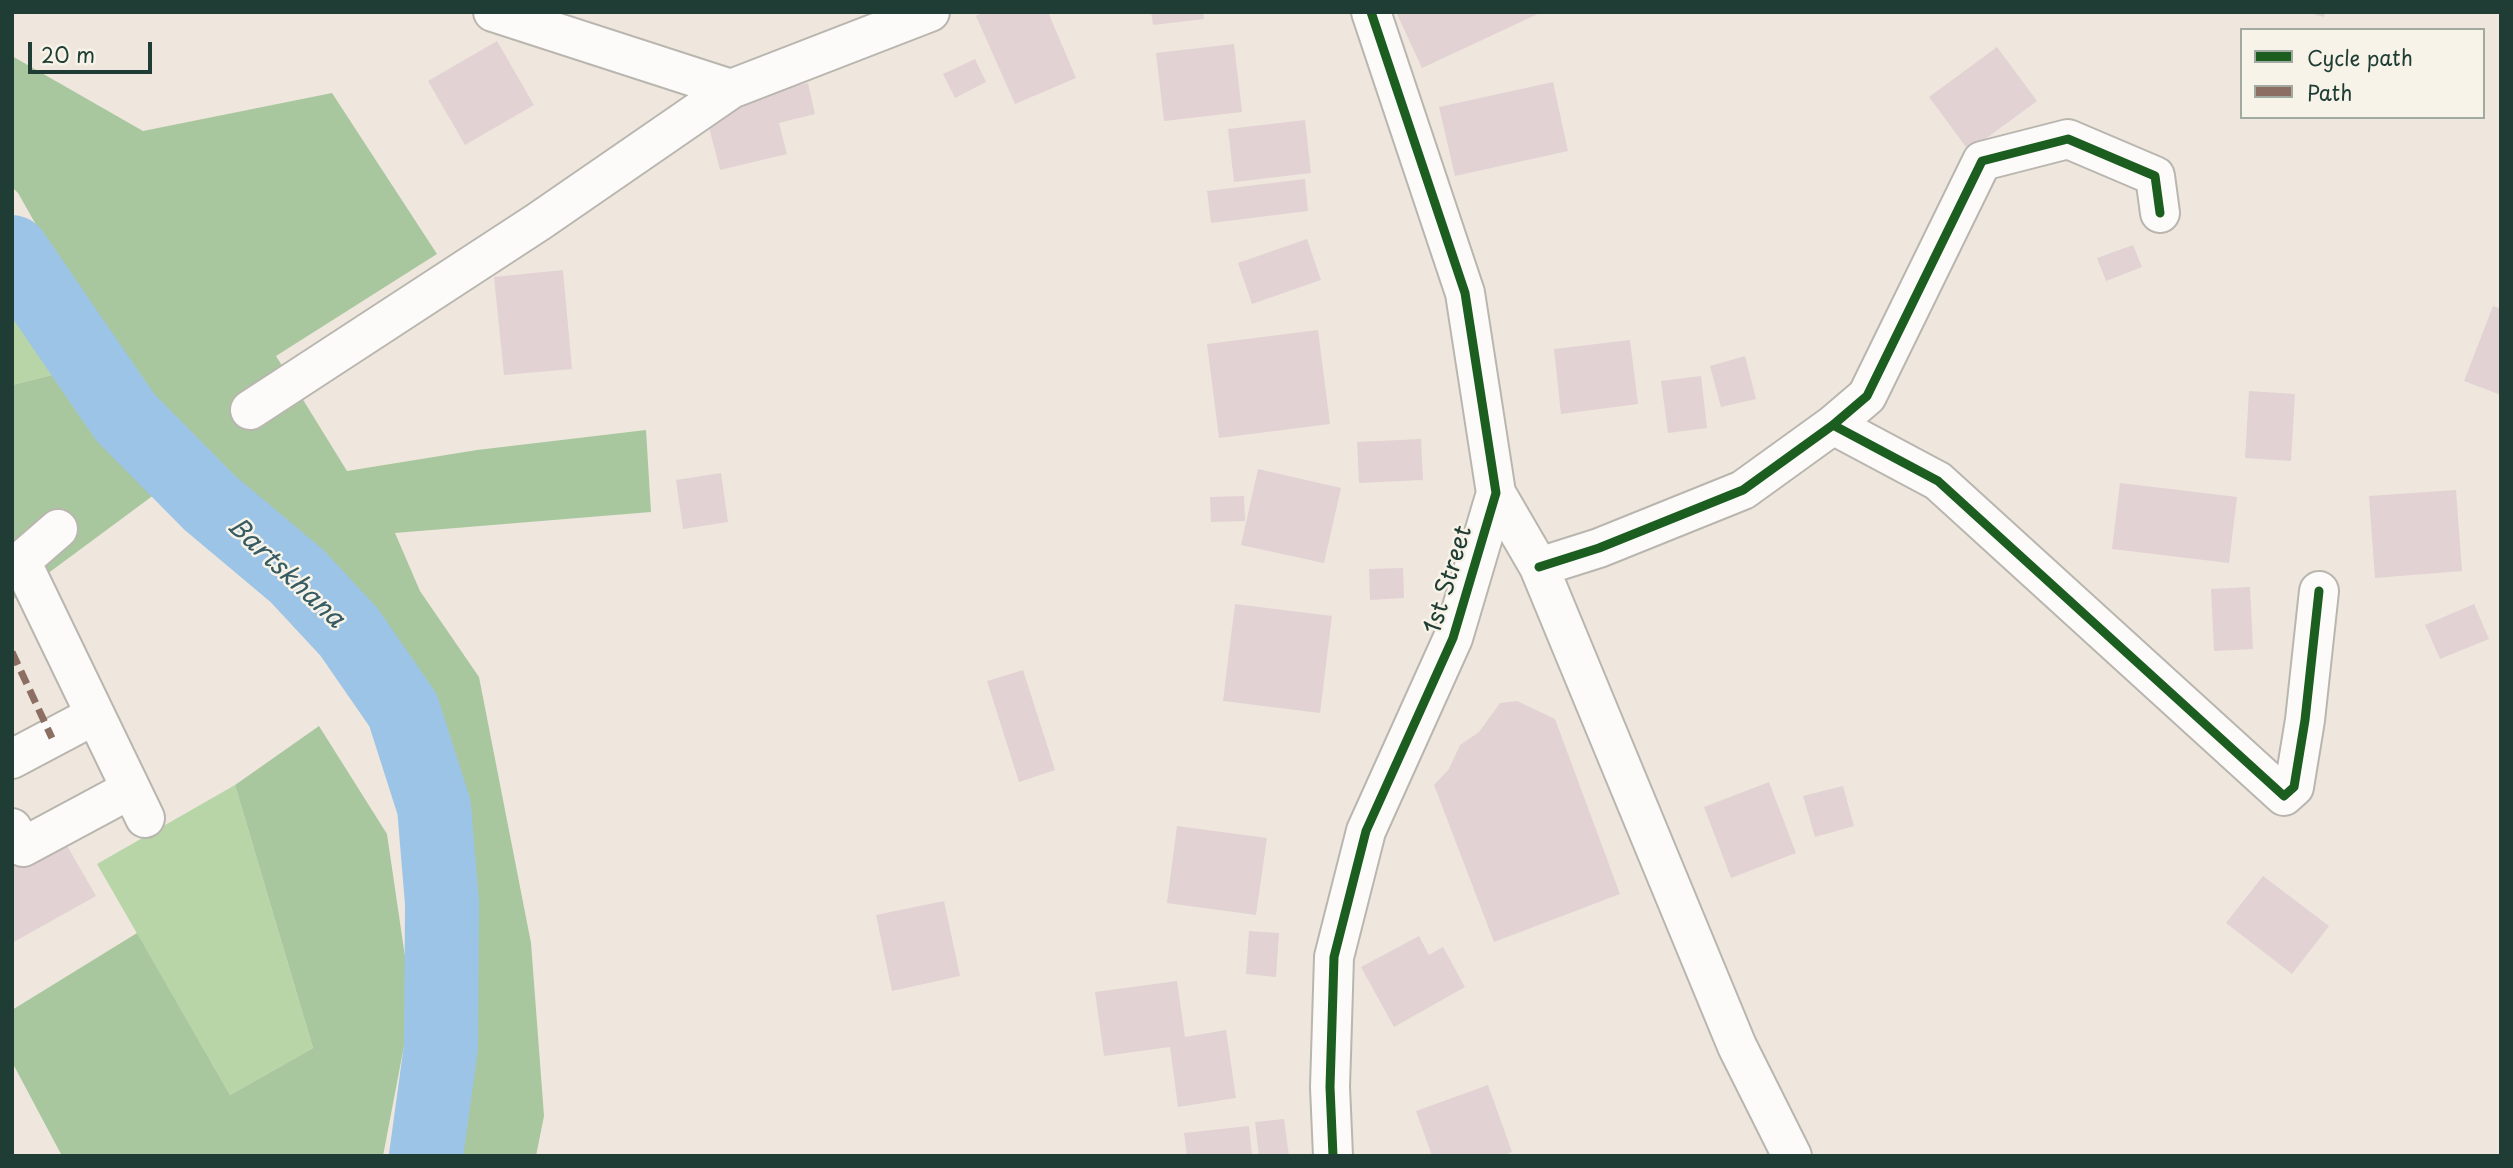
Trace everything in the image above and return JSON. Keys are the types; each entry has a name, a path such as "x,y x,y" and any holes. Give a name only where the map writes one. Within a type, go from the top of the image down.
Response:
{"street":[{"path":"493,12 731,89"},
{"path":"250,410 538,222 731,89 930,12"},
{"name":"1st Street","path":"1333,1156 1330,1087 1334,957 1366,831 1453,638 1496,493 1465,293 1371,12"},
{"path":"1539,567 1599,548 1743,489 1833,425 1867,396 1982,161 2068,139 2155,176 2160,213"},
{"path":"1833,425 1937,481 2284,796 2294,787 2305,720 2319,591"},
{"path":"1496,493 1539,567 1737,1046 1792,1156"},
{"path":"12,828 23,848 138,804 17,565 58,529"},
{"path":"12,759 95,715"}],"green space":[{"path":"12,56 143,131 332,93 437,254 276,356 347,471 477,450 646,430 651,512 395,533 420,591 479,677 531,943 544,1116 536,1156 443,1156 454,1098 467,951 460,803 431,711 395,654 235,483 115,364 18,193 12,187"},
{"path":"12,279 72,370 12,385"},
{"path":"72,370 99,411 166,486 12,600 12,385"},
{"path":"319,726 387,834 412,1004 383,1156 62,1156 12,1062 12,1010 137,933 230,1095 313,1048 235,785"},
{"path":"235,785 313,1048 230,1095 97,864"}],"building":[{"path":"984,12 1048,12 1076,78 1015,104 976,16"},
{"path":"1151,12 1203,12 1204,19 1153,25"},
{"path":"1396,12 1542,12 1422,68"},
{"path":"2306,12 2325,12 2324,17"},
{"path":"497,41 534,105 465,145 428,81"},
{"path":"1234,44 1242,112 1164,121 1156,53"},
{"path":"1997,47 2037,101 1969,151 1929,97"},
{"path":"975,59 986,82 955,98 943,74"},
{"path":"1553,82 1568,151 1455,176 1439,107"},
{"path":"808,83 815,114 779,123 787,154 720,170 704,108"},
{"path":"1305,120 1311,173 1234,182 1228,129"},
{"path":"1305,179 1308,211 1211,223 1207,191"},
{"path":"1307,239 1321,280 1252,304 1238,263"},
{"path":"2133,245 2142,267 2106,281 2097,258"},
{"path":"563,270 572,369 504,375 494,277"},
{"path":"2493,306 2501,309 2501,395 2464,381"},
{"path":"1318,330 1330,424 1219,438 1207,344"},
{"path":"1630,340 1638,404 1561,414 1554,349"},
{"path":"1745,356 1756,399 1721,407 1710,366"},
{"path":"1701,376 1707,428 1668,433 1661,381"},
{"path":"2249,391 2295,394 2291,461 2245,458"},
{"path":"1421,439 1423,480 1359,483 1357,442"},
{"path":"1258,469 1341,488 1324,563 1241,545"},
{"path":"721,473 728,522 683,529 676,480"},
{"path":"2120,483 2237,497 2229,563 2112,549"},
{"path":"2456,490 2462,571 2375,578 2369,496"},
{"path":"1244,496 1245,521 1211,522 1210,497"},
{"path":"1403,568 1404,598 1370,600 1369,569"},
{"path":"2250,587 2253,649 2214,651 2211,589"},
{"path":"1235,604 1332,616 1320,713 1223,701"},
{"path":"2474,604 2489,639 2440,659 2425,625"},
{"path":"1023,670 1055,770 1019,782 987,681"},
{"path":"1517,701 1555,719 1620,894 1494,942 1434,785 1449,769 1460,745 1479,732 1500,703"},
{"path":"1769,782 1796,853 1731,878 1704,807"},
{"path":"1843,786 1854,826 1815,837 1803,796"},
{"path":"1177,826 1267,838 1256,915 1167,903"},
{"path":"62,837 96,896 12,943 12,866"},
{"path":"2263,876 2329,926 2292,974 2226,923"},
{"path":"944,901 960,976 892,991 876,915"},
{"path":"1249,931 1279,933 1276,977 1246,974"},
{"path":"1419,936 1429,955 1443,947 1465,987 1394,1027 1361,967"},
{"path":"1177,981 1185,1037 1226,1030 1236,1098 1178,1107 1170,1047 1104,1056 1095,992"},
{"path":"1488,1085 1512,1152 1501,1156 1432,1156 1416,1111"},
{"path":"1284,1119 1289,1156 1259,1156 1255,1122"},
{"path":"1249,1126 1252,1156 1187,1156 1184,1133"}],"waterway":[{"name":"Bartskhana","path":"12,252 125,417 210,503 297,576 349,632 403,710 434,807 442,903 441,1047 426,1156"}],"marked path":[{"path":"12,652 52,738"}],"cycle path":[{"path":"1333,1156 1330,1087 1334,957 1366,831 1453,638 1496,493 1465,293 1371,12"},
{"path":"1539,567 1599,548 1743,490 1833,425 1867,396 1982,161 2068,139 2155,176 2160,213"},
{"path":"1833,425 1938,481 2284,796 2294,787 2305,720 2319,591"}]}
